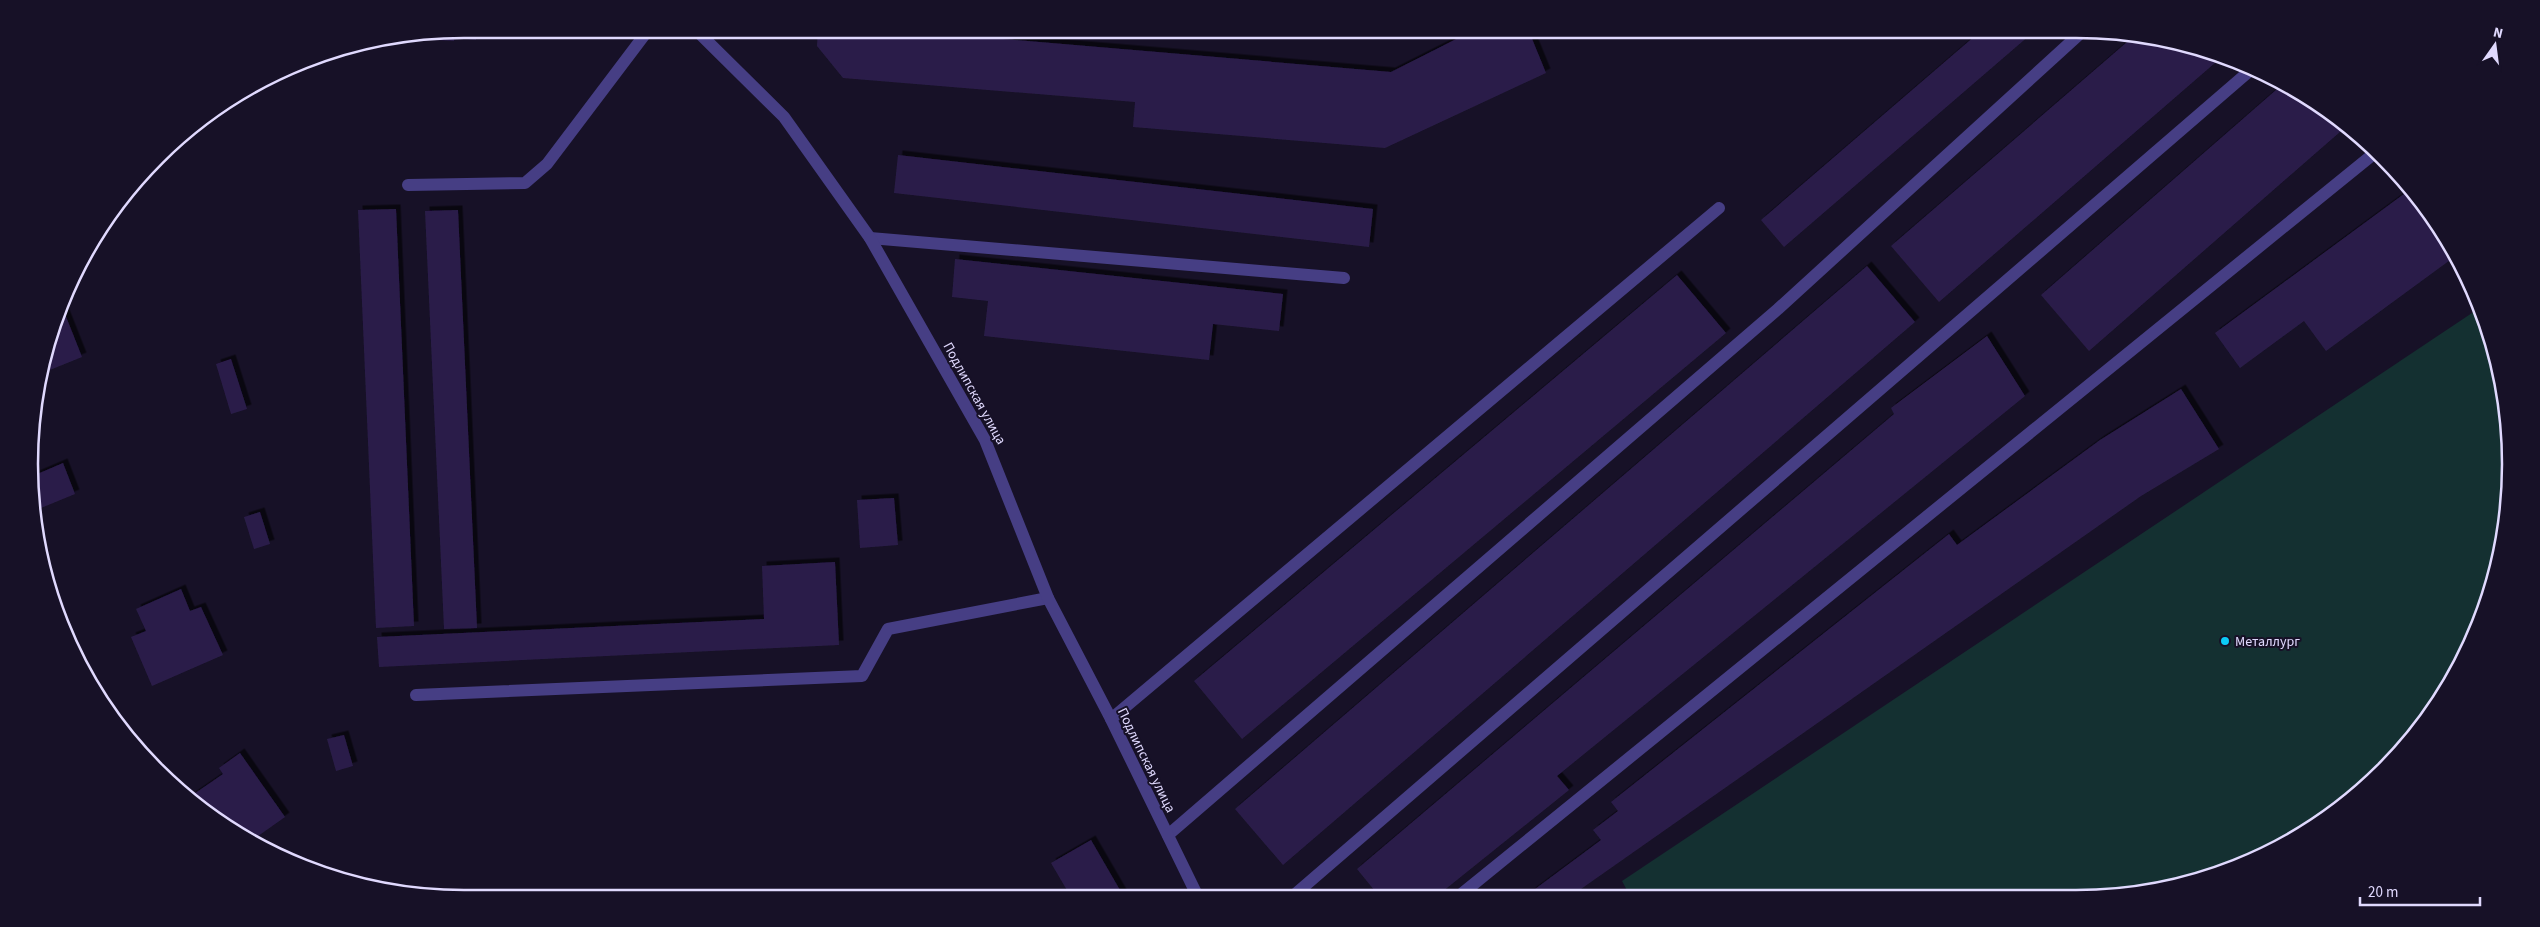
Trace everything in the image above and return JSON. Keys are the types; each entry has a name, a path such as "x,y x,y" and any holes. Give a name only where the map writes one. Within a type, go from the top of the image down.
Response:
{"street":[{"path":"408,185 525,184 547,164 642,38"},
{"name":"Подлипская улица","path":"704,38 784,117 870,238 986,440 1048,598 1111,719 1195,890"},
{"path":"1168,835 1778,309 2075,38"},
{"path":"1299,890 2247,73"},
{"path":"1466,890 2371,156"},
{"path":"1111,719 1720,208"},
{"path":"870,238 1344,278"},
{"path":"416,695 862,676 888,629 1048,598"}],"green space":[{"name":"Металлург","path":"2474,312 2488,353 2499,408 2502,436 2502,491 2499,519 2488,574 2480,600 2459,652 2431,700 2414,723 2378,765 2313,818 2265,846 2213,867 2160,881 2104,889 1627,890 1622,881"}],"building":[{"path":"436,38 454,38 454,41 435,40"},
{"path":"459,38 476,38 476,40"},
{"path":"817,38 992,38 1391,72 1458,38 1532,38 1546,73 1385,148 1133,127 1135,102 843,78 817,46"},
{"path":"1973,38 2027,38 1784,247 1761,220"},
{"path":"2129,41 2187,52 2217,61 1939,302 1891,246"},
{"path":"2278,88 2313,109 2342,131 2089,351 2041,295"},
{"path":"898,155 1373,209 1369,247 894,193"},
{"path":"2405,193 2431,227 2450,260 2326,351 2304,321 2240,368 2215,333"},
{"path":"396,209 414,626 376,628 358,210"},
{"path":"458,210 477,628 444,629 425,211"},
{"path":"955,259 1283,294 1279,331 1213,324 1209,360 984,336 988,301 952,297"},
{"path":"1867,266 1915,322 1283,865 1235,809"},
{"path":"1677,275 1726,333 1242,739 1194,681"},
{"path":"65,314 82,357 48,371"},
{"path":"1987,336 2025,396 1557,776 1569,790 1444,890 1374,890 1357,869 1894,414 1891,408"},
{"path":"231,359 247,409 231,414 216,364"},
{"path":"2181,389 2219,449 2141,496 1580,890 1534,890 1601,840 1593,830 1618,811 1611,802 1949,534 1957,545 2100,440"},
{"path":"63,463 75,494 41,508 38,491 38,474"},
{"path":"894,498 898,545 860,548 857,500"},
{"path":"260,512 270,544 254,549 244,517"},
{"path":"835,562 839,645 379,667 377,637 764,619 762,566"},
{"path":"181,589 190,611 201,607 223,655 152,686 131,637 146,631 136,609"},
{"path":"344,735 353,766 336,771 327,739"},
{"path":"240,753 285,817 258,836 227,818 204,801 195,793 223,774 219,768"},
{"path":"1091,840 1120,890 1067,890 1051,863"}],"place":[{"name":"Металлург","path":"2225,641"}]}
